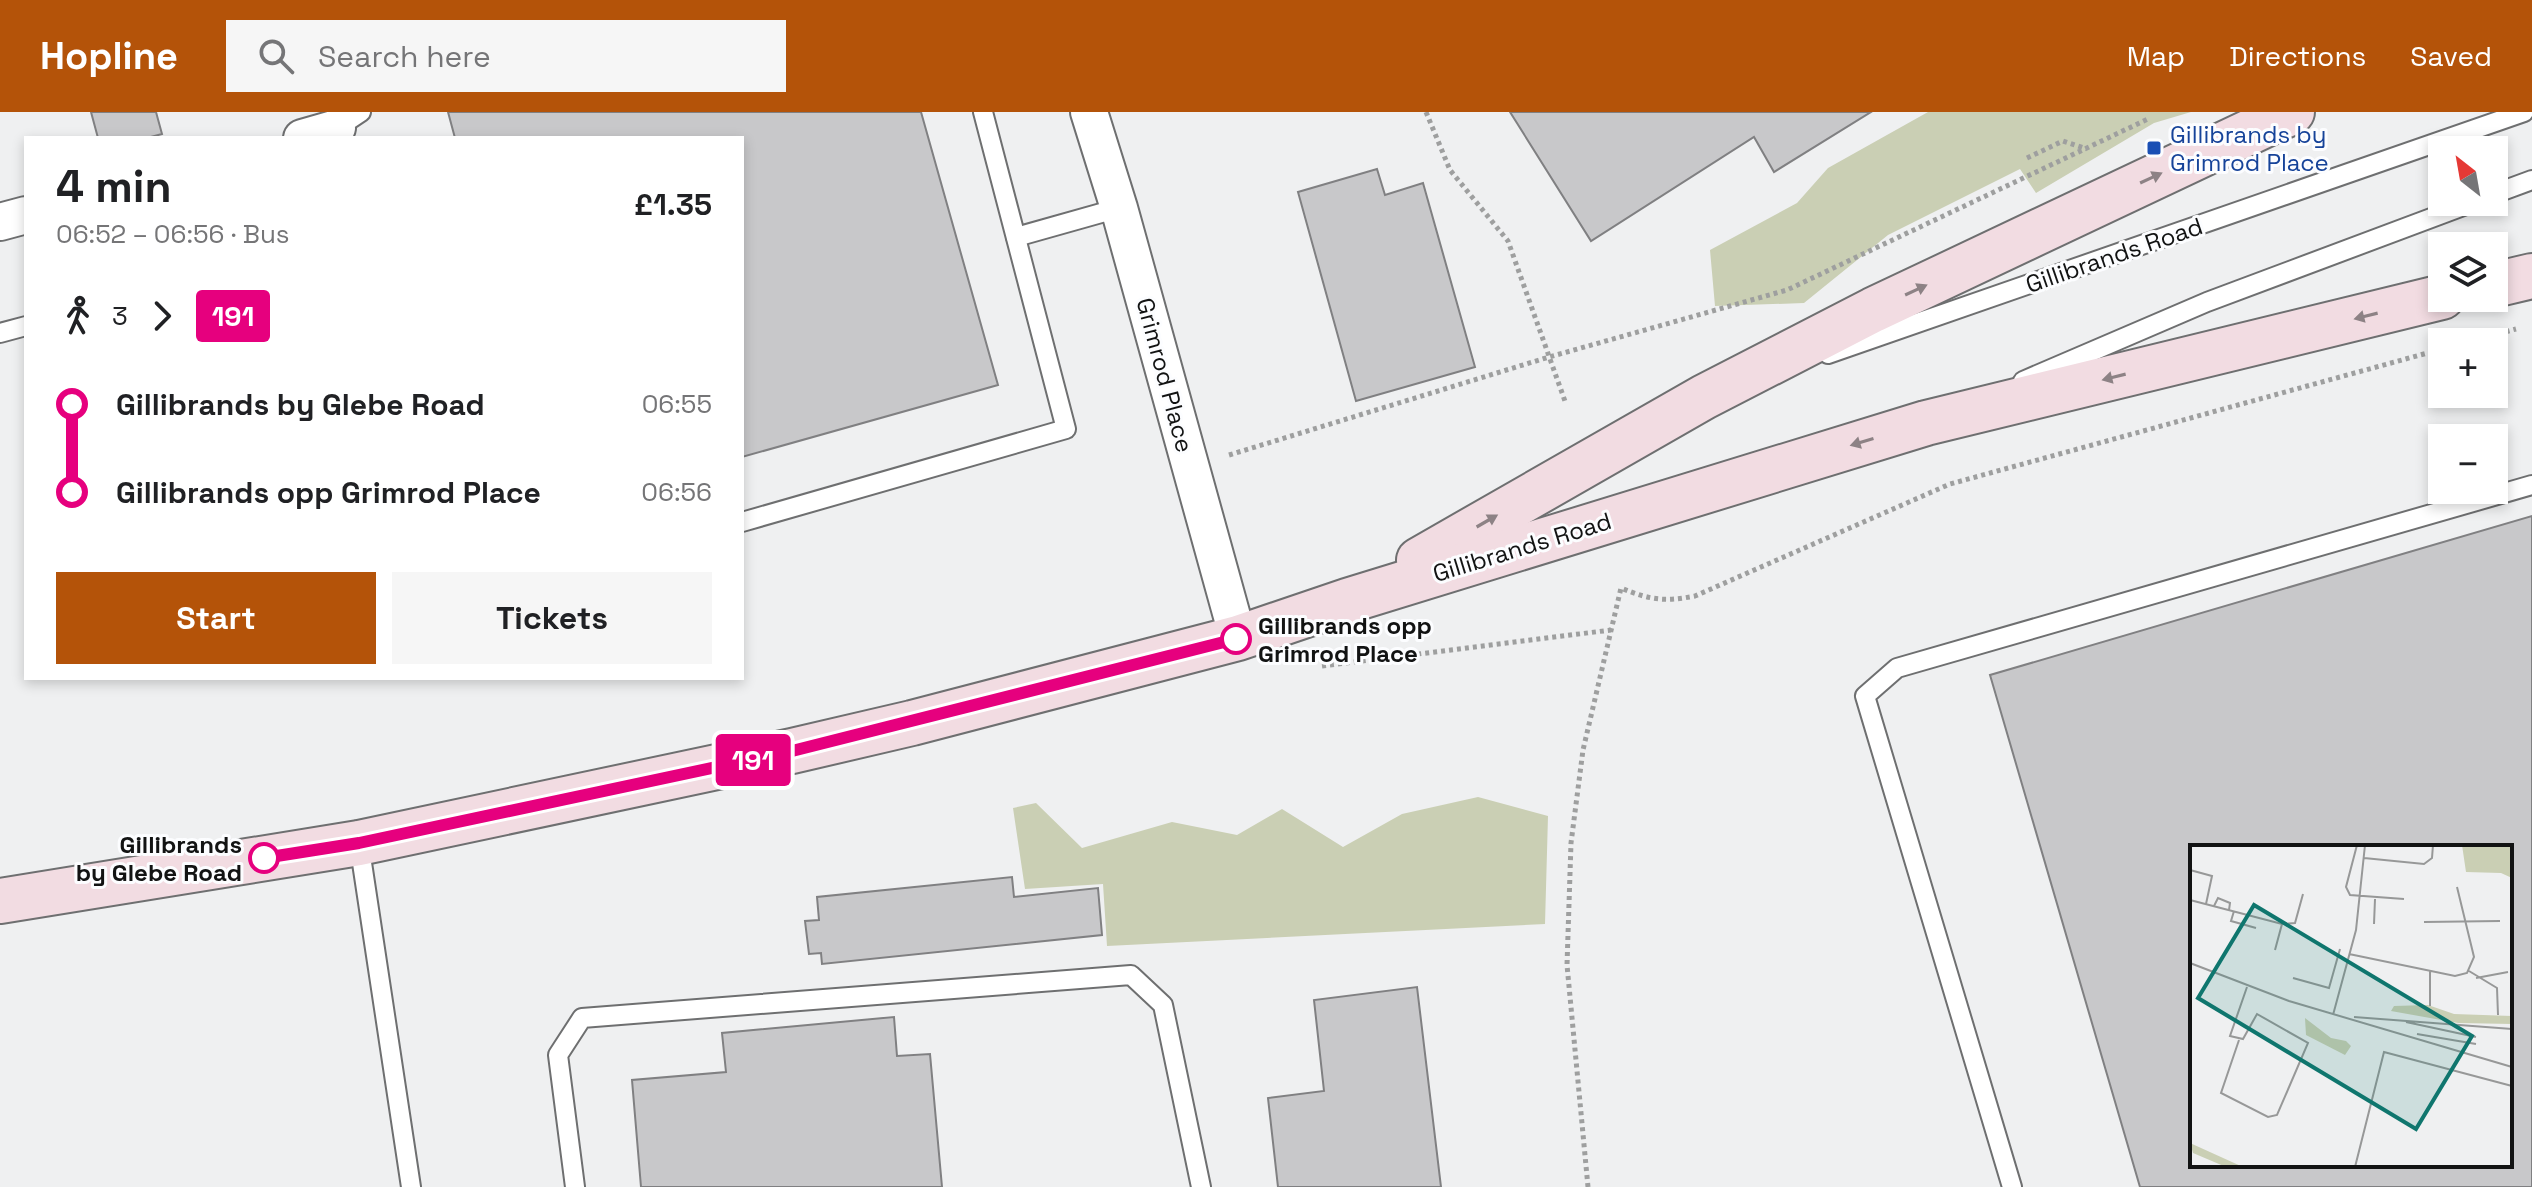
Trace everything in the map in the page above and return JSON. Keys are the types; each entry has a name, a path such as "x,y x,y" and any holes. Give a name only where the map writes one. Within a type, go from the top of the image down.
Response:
{"street":[{"name":"Grimrod Place","path":"1089,112 1119,208 1238,638"},
{"name":"Gillibrands Road","path":"1347,601 1704,397 1873,310 2292,112"},
{"path":"309,136 346,126"},
{"path":"0,222 24,216"},
{"path":"2508,282 2532,276"},
{"name":"Gillibrands Road","path":"0,901 359,843 792,751 1238,638 1347,601 1926,423 2428,300"}],"lane":[{"path":"744,521 1066,429 983,112"},
{"name":"Gillibrands Road","path":"1704,397 2524,112"},
{"path":"2508,189 2532,180"},
{"path":"1016,237 1119,208"},
{"name":"Gillibrands Road","path":"1926,423 2207,302 2437,216"},
{"path":"0,333 24,327"},
{"path":"2012,1187 1865,696 1897,668 2532,485"},
{"path":"359,843 411,1187"},
{"path":"575,1187 558,1055 582,1018 1131,975 1163,1005 1201,1187"}],"path":[{"path":"1426,112 1450,170 1508,241 1566,404"},
{"path":"1190,466 1549,357 1787,290 2148,119"},
{"path":"2027,158 2063,141 2087,149"},
{"path":"2508,331 2519,328"},
{"path":"1588,1187 1567,965 1571,843 1583,750 1621,588 1646,599 1669,601 1695,596 1950,484 2428,353"},
{"path":"1322,666 1611,630"}],"green space":[{"path":"1928,112 2191,112 2154,123 2036,193 2020,169 1888,235 1804,303 1715,306 1710,250 1797,203 1828,168"},
{"path":"1478,797 1548,816 1545,924 1107,946 1103,884 1025,889 1013,808 1036,803 1082,848 1172,822 1237,835 1282,809 1343,847 1402,814"}],"building":[{"path":"91,112 156,112 162,134 154,136 97,136"},
{"path":"448,112 921,112 998,385 744,456 744,136 454,136"},
{"path":"1510,112 1871,112 1774,172 1754,137 1591,241"},
{"path":"1377,169 1385,195 1423,183 1475,367 1356,401 1298,192"},
{"path":"2532,516 2532,1187 2140,1187 1990,675"},
{"path":"1012,877 1014,897 1098,888 1102,935 822,964 821,953 809,954 805,921 819,920 817,897"},
{"path":"1417,987 1441,1187 1278,1187 1268,1098 1324,1091 1314,1000"},
{"path":"894,1017 897,1056 930,1054 942,1187 641,1187 632,1080 726,1072 722,1033"}],"bus line":[{"name":"191","path":"264,858 359,843 792,751 1236,639"}],"place":[{"name":"Gillibrands by Grimrod Place","path":"2154,148"},
{"name":"Gillibrands opp Grimrod Place","path":"1236,639"},
{"name":"Gillibrands by Glebe Road","path":"264,858"}]}
